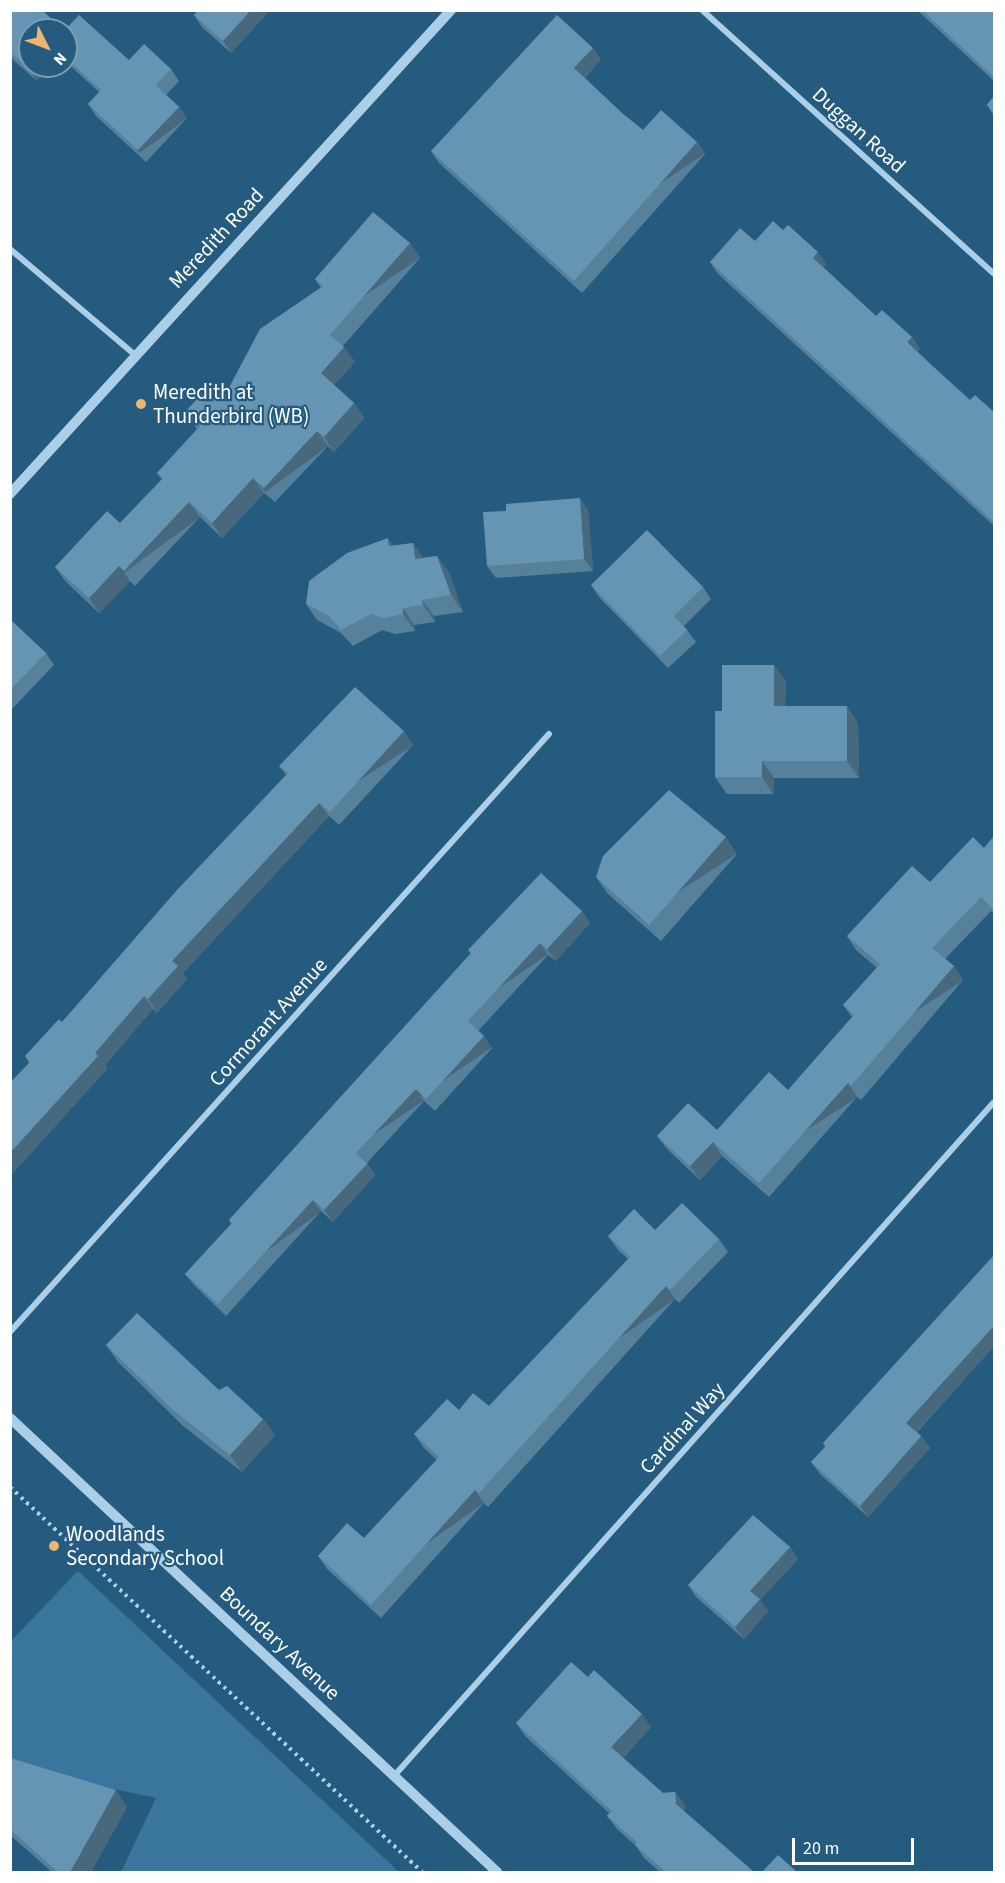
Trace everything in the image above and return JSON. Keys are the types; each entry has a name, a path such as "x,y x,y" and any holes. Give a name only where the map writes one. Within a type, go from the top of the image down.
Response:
{"street":[{"name":"Meredith Road","path":"10,494 452,10"},
{"name":"Duggan Road","path":"702,10 994,274"},
{"path":"10,249 135,355"},
{"name":"Cormorant Avenue","path":"10,1332 549,735"},
{"name":"Cardinal Way","path":"394,1776 994,1102"},
{"name":"Boundary Avenue","path":"10,1418 497,1872"}],"path":[{"path":"10,1487 422,1872"}],"shaded area":[{"path":"78,1571 399,1872 121,1872 156,1798 11,1767 10,1642"}],"building":[{"path":"10,10 42,10 50,18 18,18 18,59 10,52"},
{"path":"198,10 251,10 223,41 194,15"},
{"path":"922,10 994,10 994,77"},
{"path":"79,15 129,60 144,44 171,69 156,85 179,107 138,150 88,104 101,90 78,69 76,18"},
{"path":"557,15 593,48 574,68 623,114 643,130 661,110 697,142 574,281 431,151"},
{"path":"994,96 994,113 987,105"},
{"path":"373,212 410,243 330,335 344,347 321,373 354,403 324,437 317,431 264,488 253,478 212,523 189,502 124,571 119,566 89,598 55,567 107,511 120,523 163,478 157,473 200,426 185,412 210,385 224,397 260,329 323,286 315,279"},
{"path":"773,221 783,230 788,225 818,252 813,258 876,316 882,310 912,337 907,342 939,372 970,400 975,395 994,412 994,522 710,262 740,228 755,241"},
{"path":"580,498 584,559 487,566 483,512 506,511 506,504"},
{"path":"647,530 703,587 674,616 687,630 660,656 591,585"},
{"path":"388,538 389,546 413,543 415,559 437,556 451,595 422,600 423,605 403,608 403,614 383,618 371,614 341,630 329,616 306,604 309,581 347,553"},
{"path":"10,621 46,653 10,690"},
{"path":"722,665 774,665 774,706 847,706 847,761 762,761 762,777 715,777 715,711 722,711"},
{"path":"355,687 404,731 330,812 319,803 172,961 178,966 148,999 144,996 95,1053 98,1056 10,1153 10,1083 30,1062 25,1056 59,1019 62,1022 177,890 288,773 279,766"},
{"path":"669,790 726,837 649,925 596,877 603,856"},
{"path":"994,836 994,910 981,897 932,948 954,966 851,1086 848,1083 759,1183 713,1142 690,1166 657,1136 688,1103 717,1130 769,1072 788,1090 854,1015 843,1005 880,964 847,936 912,866 930,882 973,837 984,848"},
{"path":"541,873 582,911 547,949 540,943 468,1021 484,1036 426,1099 416,1089 356,1153 367,1164 324,1210 313,1200 218,1304 185,1274 232,1223 229,1220 471,953 468,950"},
{"path":"682,1203 719,1239 670,1290 666,1286 479,1493 475,1490 371,1605 318,1556 347,1523 364,1538 439,1457 414,1434 447,1399 459,1410 473,1393 489,1406 630,1257 608,1236 634,1209 655,1230"},
{"path":"994,1255 994,1326 906,1423 921,1436 860,1506 811,1462 826,1446 823,1443"},
{"path":"137,1313 219,1390 227,1386 263,1419 230,1455 172,1409 106,1345"},
{"path":"753,1515 790,1547 750,1591 760,1599 735,1627 688,1585"},
{"path":"571,1662 588,1677 594,1670 642,1714 611,1747 663,1793 675,1792 676,1804 754,1872 666,1872 607,1816 612,1811 516,1723"},
{"path":"10,1758 116,1790 70,1872 58,1872 10,1829"},
{"path":"778,1855 797,1872 762,1872"}],"place":[{"name":"Meredith at Thunderbird (WB)","path":"141,404"},
{"name":"Woodlands Secondary School","path":"54,1546"}]}
